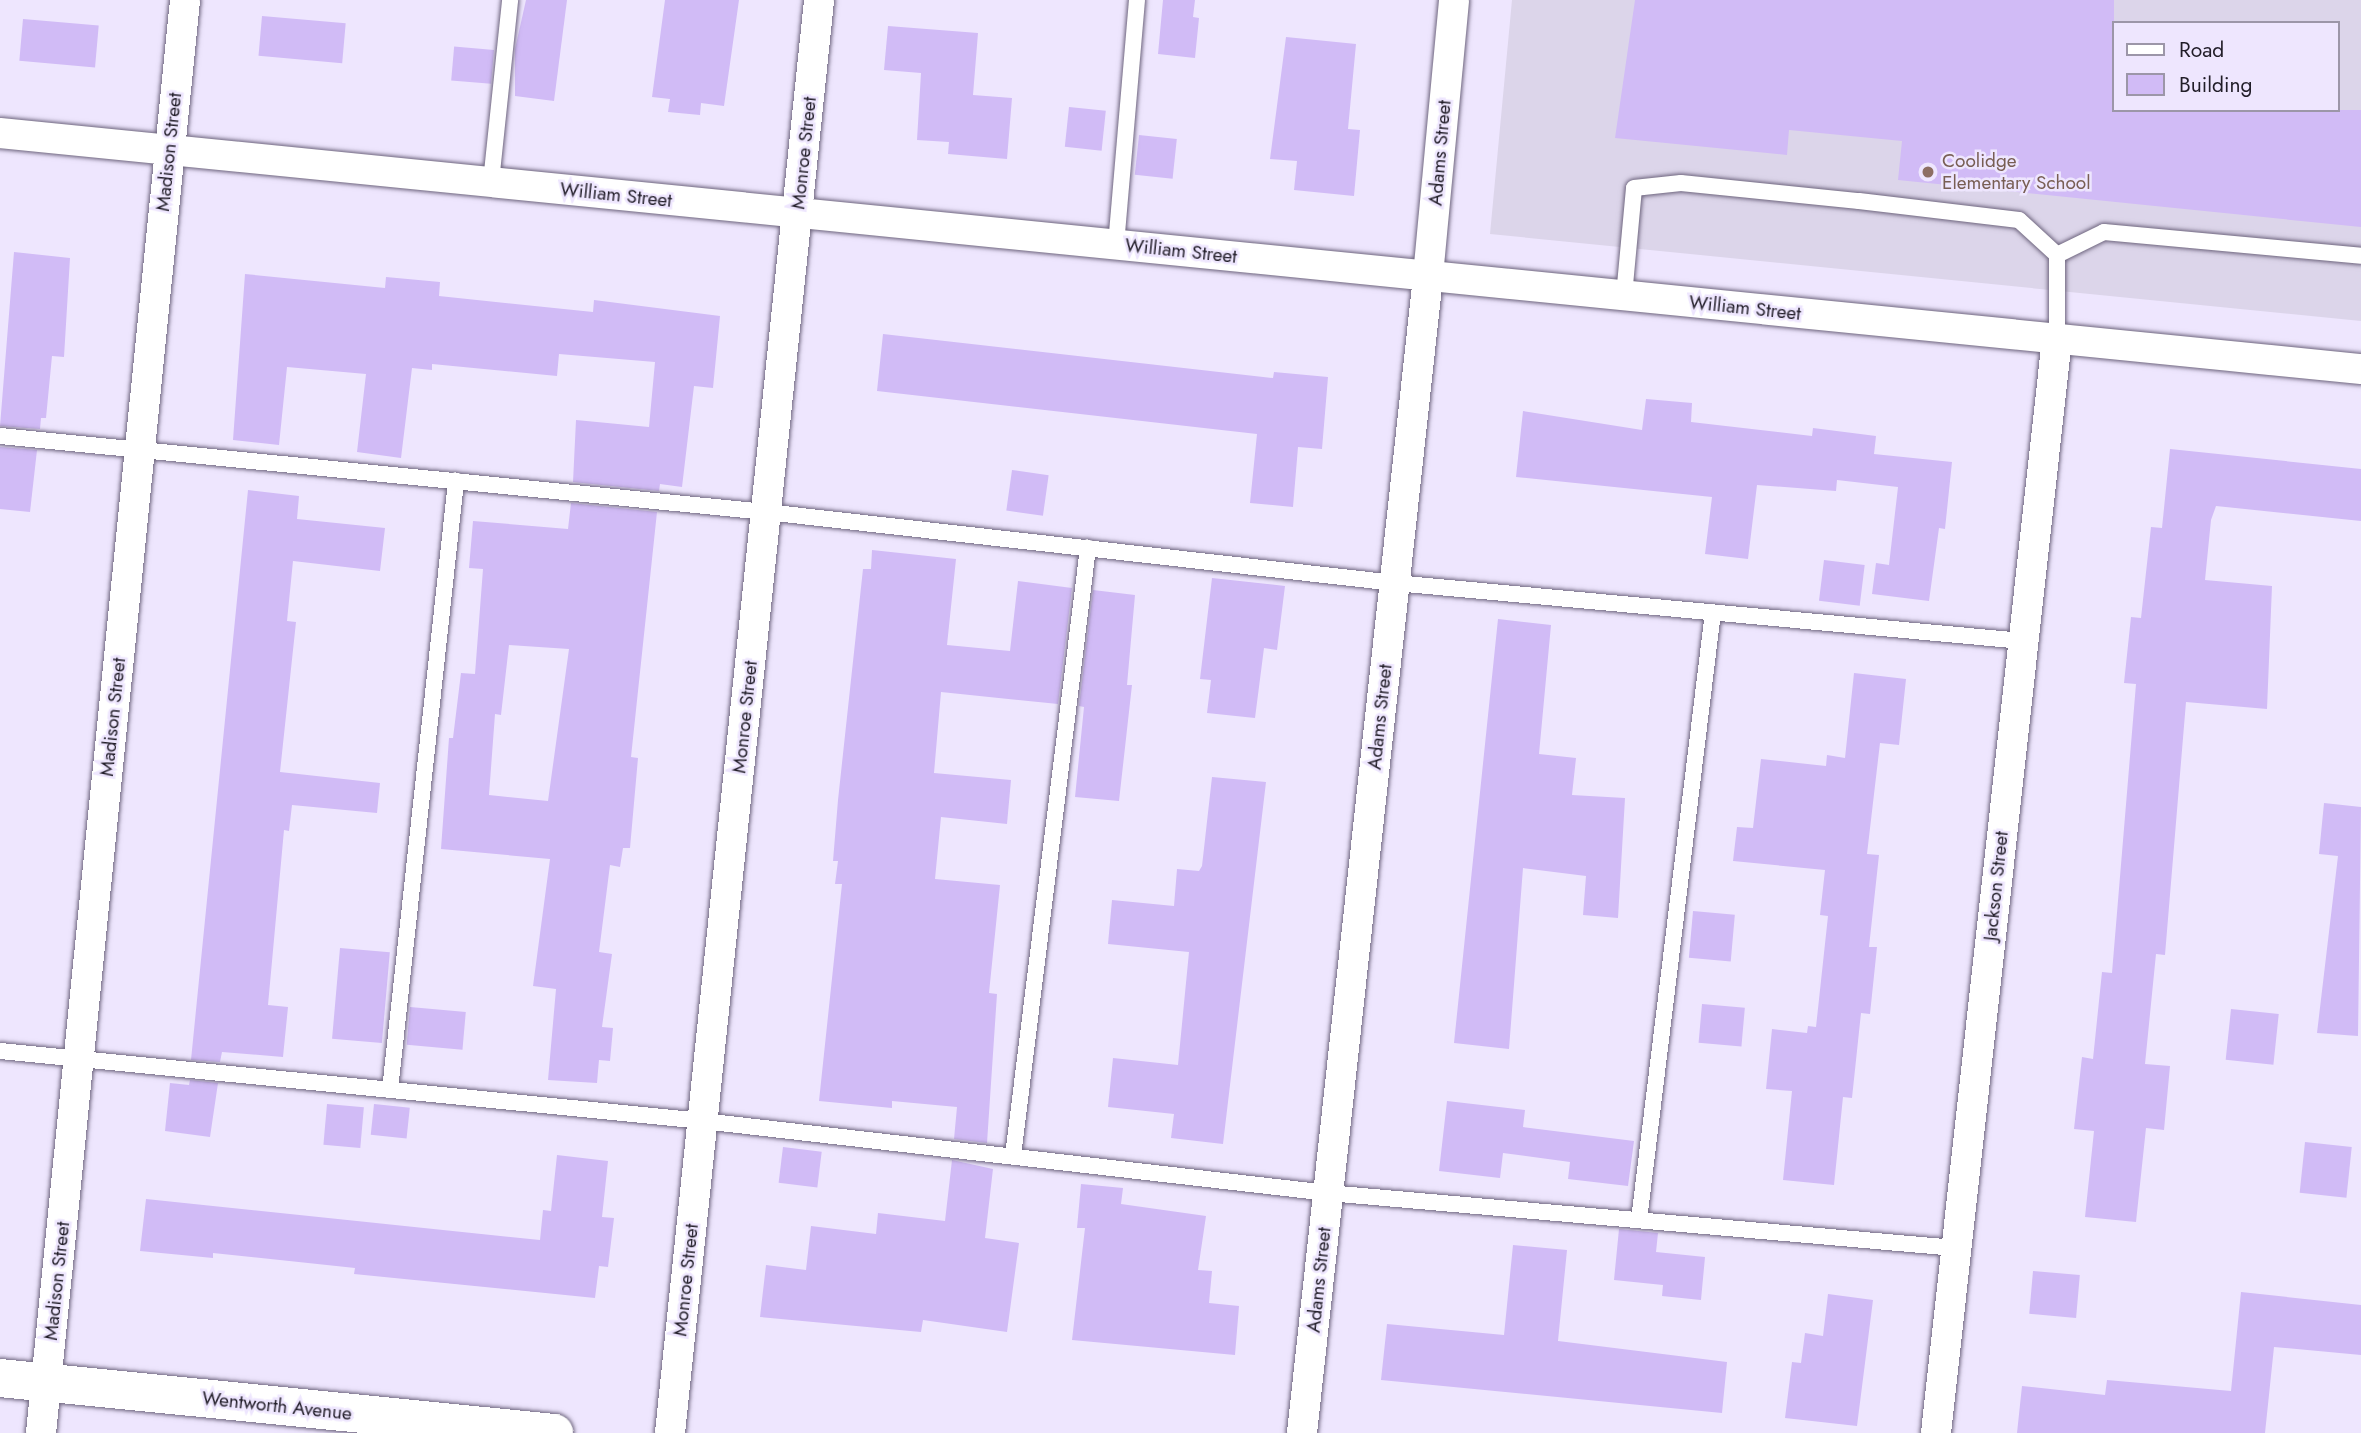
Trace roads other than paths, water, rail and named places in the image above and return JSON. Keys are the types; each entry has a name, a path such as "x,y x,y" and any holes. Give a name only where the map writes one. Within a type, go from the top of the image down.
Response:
{"street":[{"name":"Madison Street","path":"41,1433 184,0"},
{"name":"Monroe Street","path":"670,1433 819,0"},
{"name":"Adams Street","path":"1302,1433 1428,276 1454,0"},
{"name":"William Street","path":"0,133 2361,369"},
{"name":"Jackson Street","path":"1936,1433 2057,339"},
{"name":"Wentworth Avenue","path":"0,1378 554,1433"}],"lane":[{"path":"491,183 510,0"},
{"path":"1116,245 1137,0"},
{"path":"1624,296 1634,188 1681,183 2019,220 2057,255 2057,339"},
{"path":"2057,255 2104,232 2361,256"},
{"path":"0,436 766,512 1395,583 2023,641"},
{"path":"390,1090 456,481"},
{"path":"1013,1156 1088,548"},
{"path":"1639,1220 1713,612"},
{"path":"0,1051 703,1121 1328,1193 1956,1248"}],"place":[{"name":"Coolidge Elementary School","path":"1928,172"}]}
